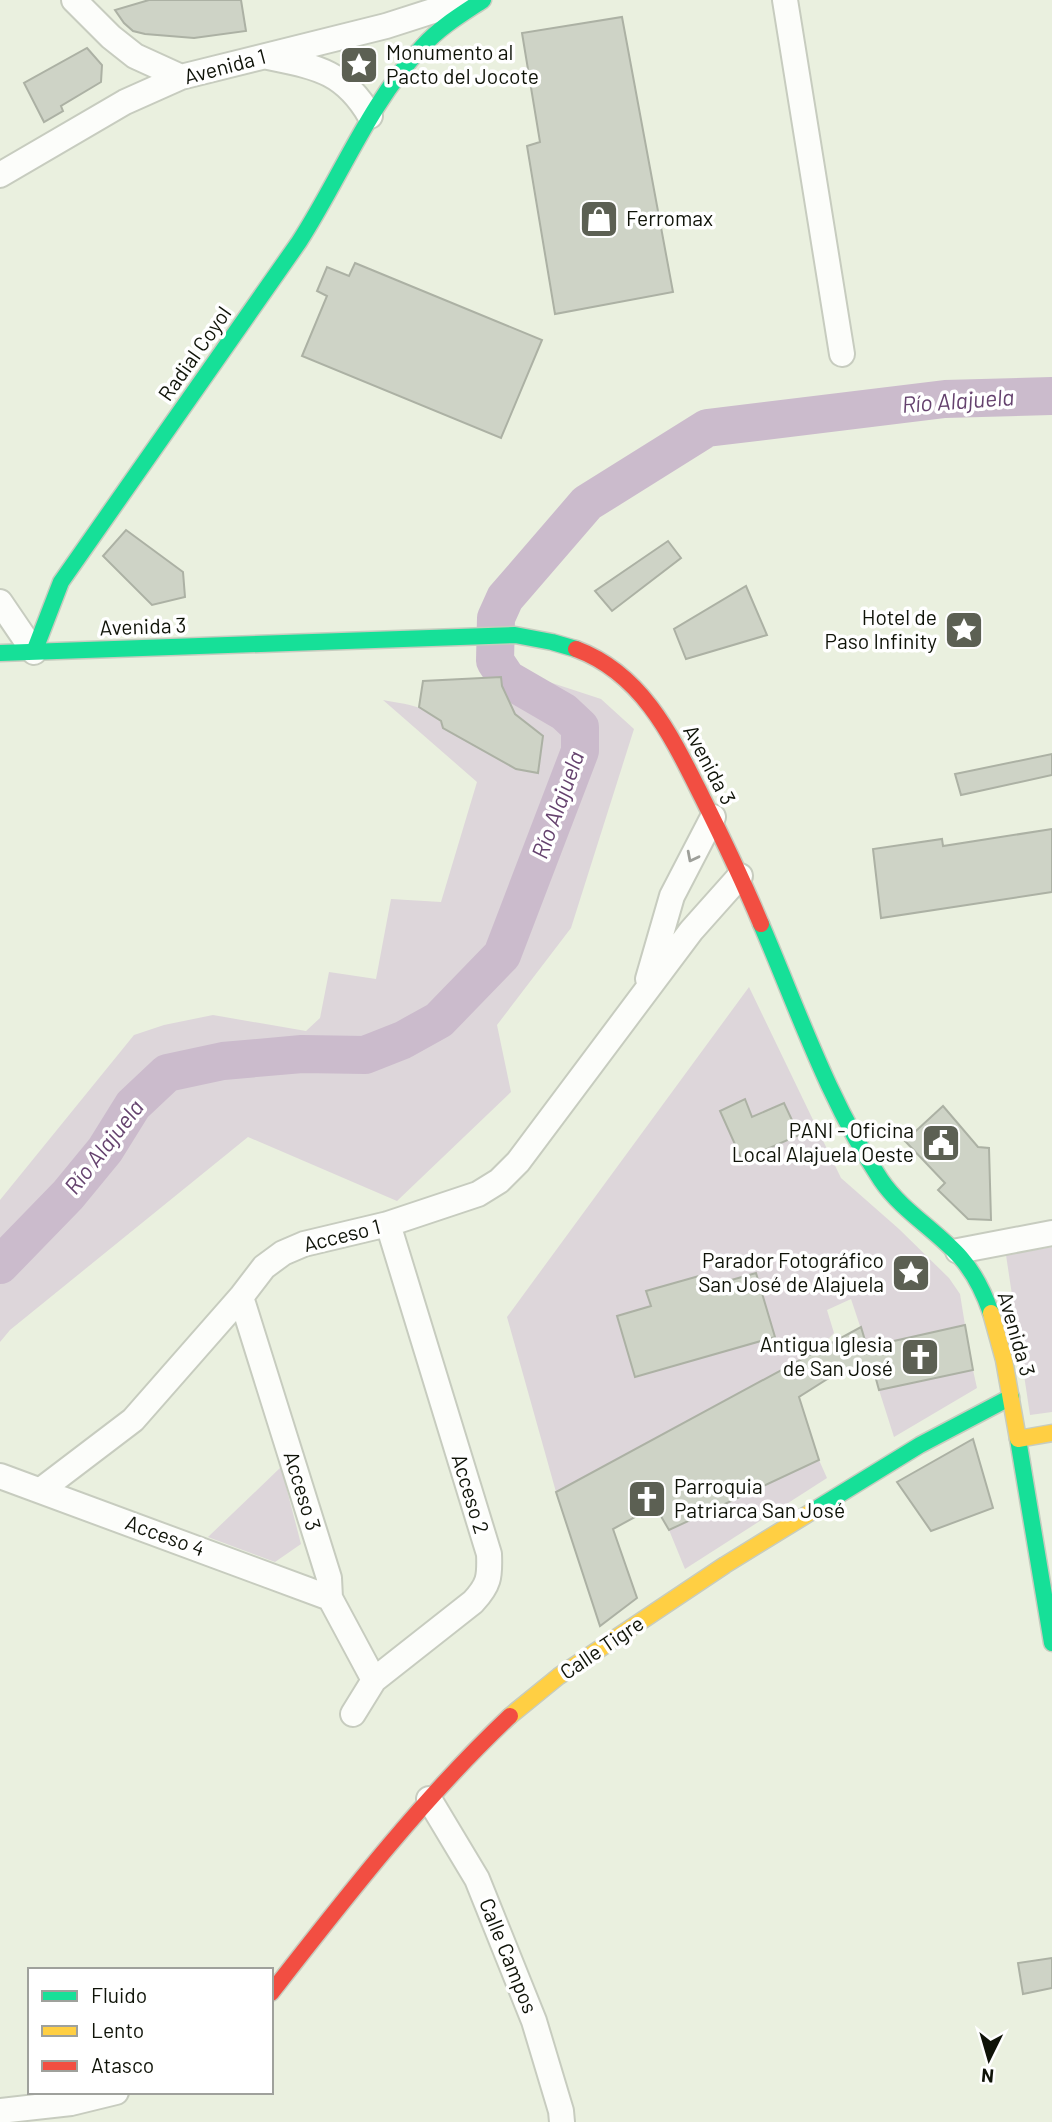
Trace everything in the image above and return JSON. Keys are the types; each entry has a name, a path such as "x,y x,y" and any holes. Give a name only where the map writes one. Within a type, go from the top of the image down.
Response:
{"street":[{"path":"74,0 111,37 135,56 181,77"},
{"name":"Radial Coyol","path":"34,652 61,582 299,242 326,200 393,80 417,51 440,30 483,0"},
{"path":"785,0 842,354"},
{"name":"Avenida 1","path":"0,175 125,102 181,77 386,26 462,1"},
{"name":"Radial Coyol","path":"393,80 406,50 430,23 462,1"},
{"path":"264,56 314,67 332,76 347,85 359,97 370,117"},
{"path":"0,602 34,652"},
{"name":"Avenida 3","path":"0,653 515,635 563,643 596,657 642,694 663,722 713,817 839,1108 891,1194 958,1251 978,1282 991,1311 1002,1346 1052,1643"},
{"name":"Acceso 1","path":"643,996 672,896 713,817"},
{"name":"Acceso 1","path":"41,1490 133,1420 264,1267 283,1253 303,1244 388,1224 478,1194 499,1181 518,1161 691,931 740,876"},
{"name":"Acceso 2","path":"353,1714 374,1680 473,1602 485,1589 490,1574 489,1553 388,1224"},
{"path":"958,1251 1052,1233"},
{"name":"Acceso 3","path":"241,1297 329,1578 330,1598 374,1680"},
{"name":"Calle Tigre","path":"273,1990 356,1883 475,1749 514,1712 559,1676 725,1565 920,1445 1011,1397"},
{"path":"1018,1439 1052,1433"},
{"name":"Acceso 4","path":"0,1476 330,1598"},
{"name":"Calle Campos","path":"429,1800 478,1879 534,2021 562,2122"},
{"path":"9,2114 108,2094"}],"shaded area":[{"path":"485,661 601,699 634,729 571,928 497,1025 511,1092 397,1201 248,1137 10,1330 0,1342 0,1200 134,1035 164,1025 213,1015 306,1031 320,1018 329,972 376,979 391,899 441,902 477,782 383,700 426,711 440,721 444,728 516,769 538,773 543,736 515,714 502,686"},
{"path":"749,987 841,1178 949,1278 960,1294 965,1325 867,1347 851,1299 827,1310 834,1333 817,1351 556,1492 507,1317"},
{"path":"1052,1247 1052,1412 1030,1415 1006,1255"},
{"path":"973,1370 977,1388 894,1437 879,1390"},
{"path":"819,1460 827,1478 685,1569 669,1530"},
{"path":"281,1467 301,1544 275,1562 208,1537"}],"building":[{"path":"149,0 241,0 246,31 194,38 145,34 133,31 115,10"},
{"name":"Ferromax","path":"622,17 673,292 555,314 527,146 540,142 522,33"},
{"path":"87,48 102,65 101,82 61,106 63,111 44,122 24,83"},
{"path":"355,263 542,340 501,438 302,356 327,296 317,291 327,267 349,276"},
{"path":"126,530 183,572 185,597 152,605 103,556"},
{"path":"668,541 681,558 612,611 595,591"},
{"path":"746,586 767,635 686,659 674,629"},
{"path":"501,677 502,686 515,714 543,736 538,773 516,769 443,728 441,721 419,707 423,681"},
{"path":"1052,754 1052,775 961,795 955,774"},
{"path":"1052,829 1052,892 881,918 873,849 942,839 943,846"},
{"path":"745,1099 752,1117 784,1103 799,1135 742,1160 720,1111"},
{"path":"943,1106 978,1147 989,1148 991,1220 968,1219 938,1190 945,1183 905,1141"},
{"path":"756,1273 775,1337 635,1377 617,1316 651,1306 646,1291 699,1276 703,1288"},
{"name":"Parroquia Patriarca San José","path":"965,1325 973,1370 879,1390 873,1368 829,1378 799,1397 819,1460 669,1530 655,1506 613,1529 637,1598 600,1626 556,1492 861,1327 867,1347"},
{"path":"973,1439 993,1508 931,1531 897,1482"},
{"path":"1052,1958 1052,1988 1023,1994 1018,1963"}],"waterway":[{"name":"Río Alajuela","path":"0,1265 68,1195 105,1150 133,1105 167,1073 223,1061 302,1054 365,1055 403,1040 439,1020 502,955 580,751 580,727 564,712 507,679 495,661 496,618 505,598 587,503 707,428 945,399 1052,396"}],"traffic: fast":[{"path":"34,652 61,582 299,242 387,92 430,39 483,0"},
{"path":"0,653 515,635 576,649"},
{"path":"761,924 815,1055 862,1150 889,1191 966,1264 979,1284 991,1313"},
{"path":"811,1512 920,1445 1011,1397"},
{"path":"1018,1439 1052,1643"}],"traffic: slow":[{"path":"991,1313 1004,1360 1018,1439 1052,1433"},
{"path":"510,1716 559,1676 725,1565 811,1512"}],"traffic: jam":[{"path":"576,649 620,674 653,710 667,730 733,860 761,924"},
{"path":"273,1990 415,1815 510,1716"}],"place":[{"name":"Monumento al Pacto del Jocote","path":"359,65"},
{"name":"Ferromax","path":"599,219"},
{"name":"Hotel de Paso Infinity","path":"964,630"},
{"name":"PANI - Oficina Local Alajuela Oeste","path":"941,1143"},
{"name":"Parador Fotográfico San José de Alajuela","path":"911,1273"},
{"name":"Antigua Iglesia de San José","path":"920,1357"},
{"name":"Parroquia Patriarca San José","path":"647,1499"}]}
